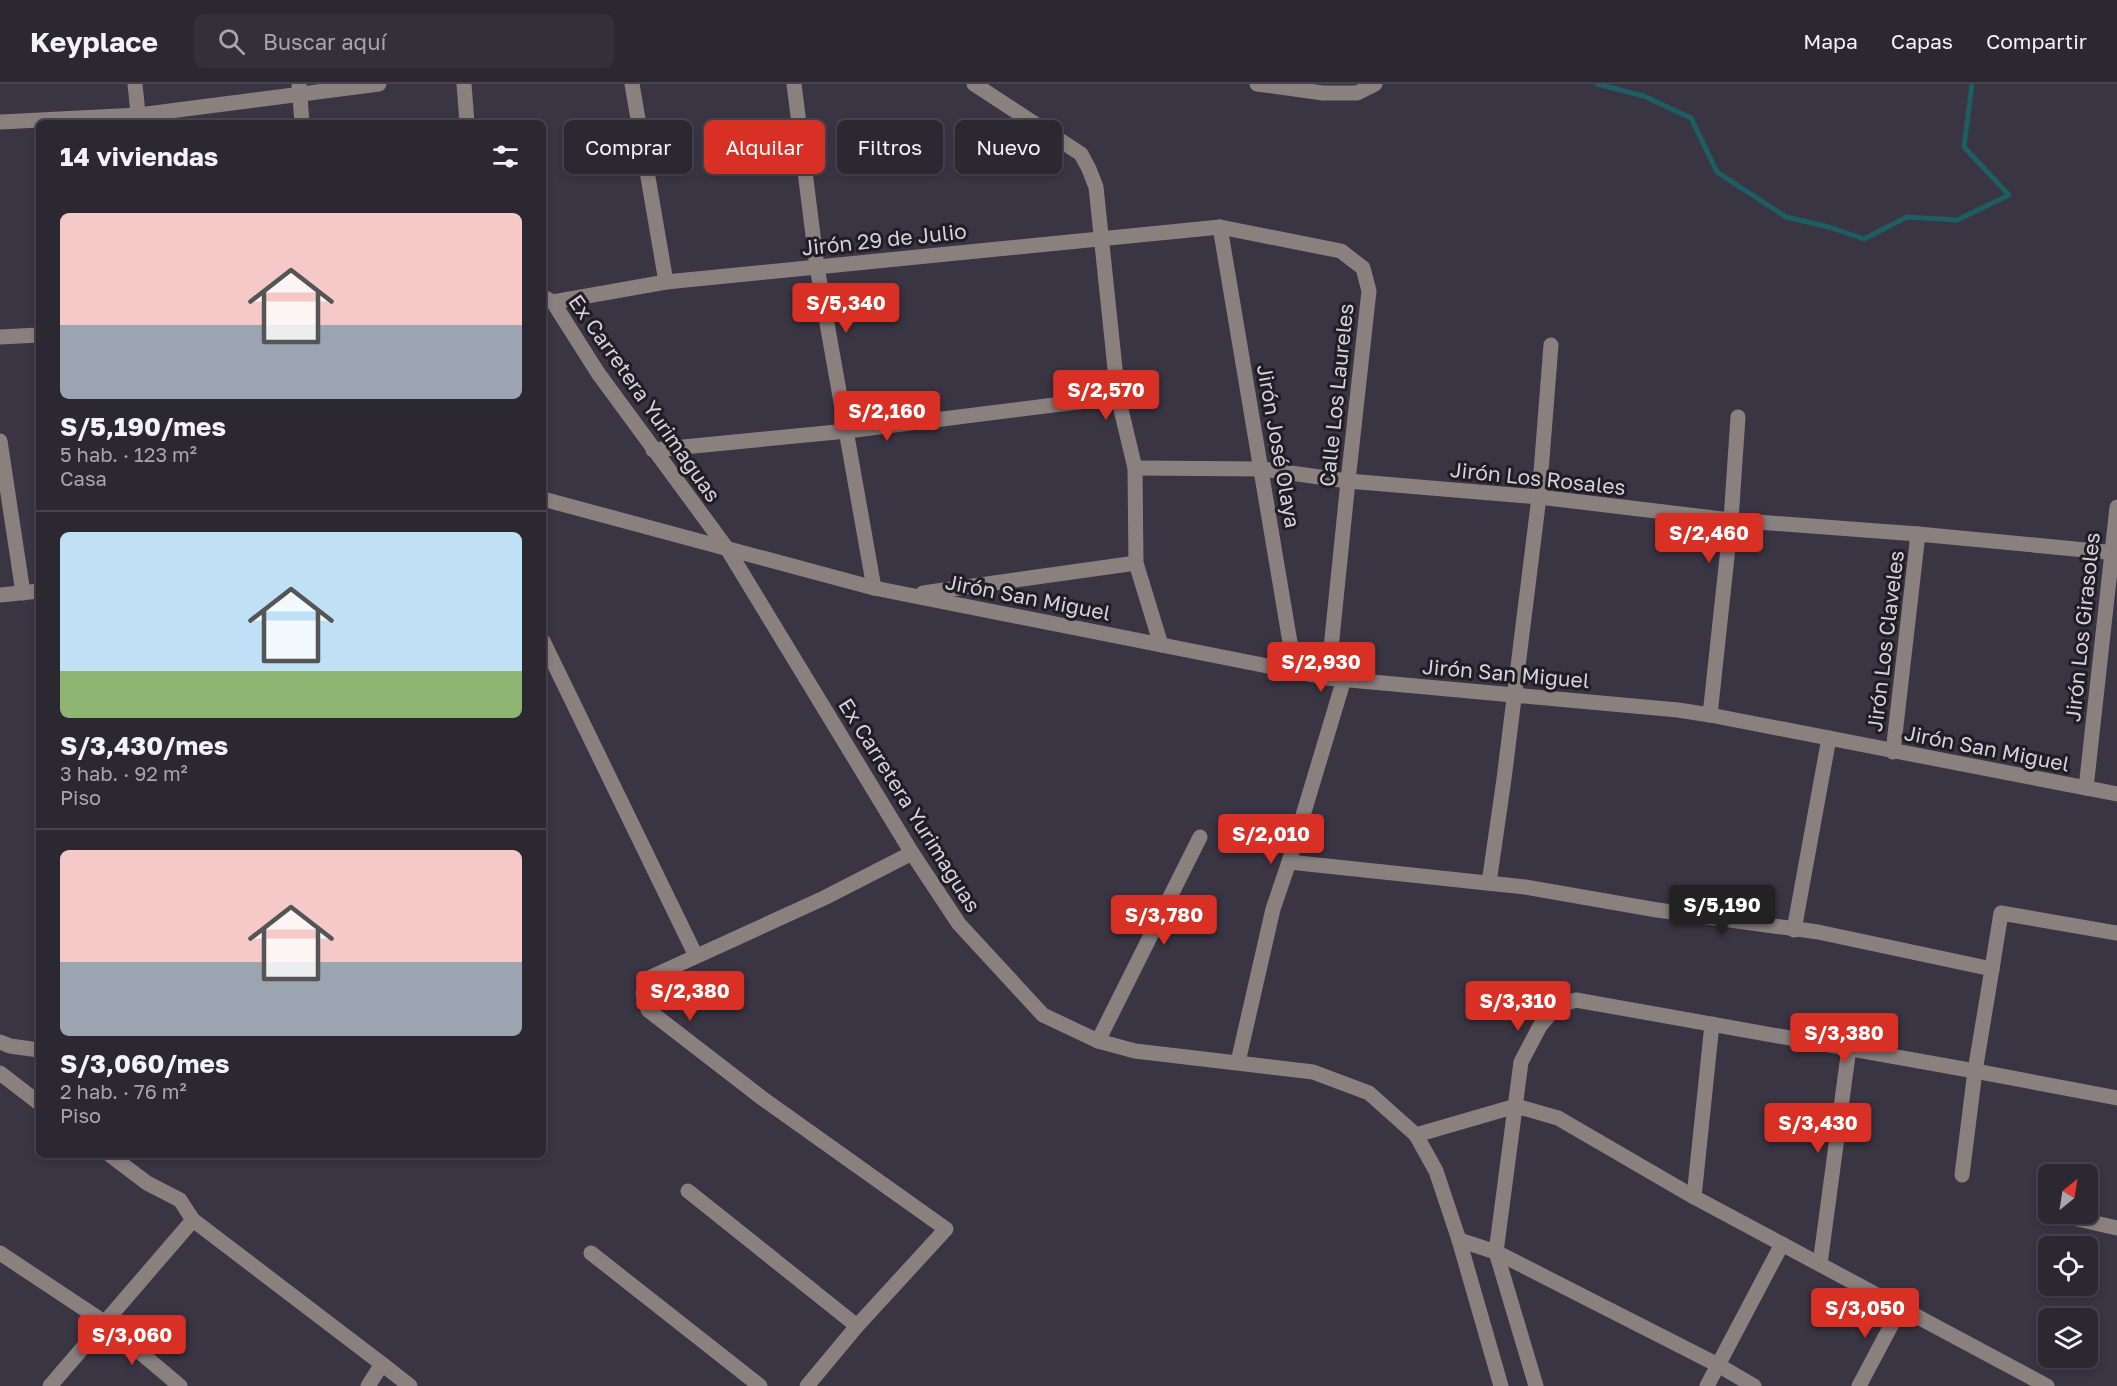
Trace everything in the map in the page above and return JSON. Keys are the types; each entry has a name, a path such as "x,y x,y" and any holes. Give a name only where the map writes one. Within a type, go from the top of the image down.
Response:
{"street":[{"path":"135,84 139,119"},
{"path":"93,120 139,119 299,90 379,84"},
{"path":"464,84 467,120"},
{"path":"632,84 666,282"},
{"path":"794,84 817,267 874,588"},
{"path":"974,84 1081,153 1096,187 1118,397 1135,468 1136,563 1161,645"},
{"path":"1257,84 1357,93 1375,84"},
{"path":"299,90 302,120"},
{"path":"0,122 36,121"},
{"name":"Jirón 29 de Julio","path":"548,299 666,282 1220,227"},
{"name":"Jirón José Olaya","path":"1220,227 1295,672"},
{"name":"Calle Los Laureles","path":"1220,227 1341,251 1363,268 1369,291 1328,678"},
{"name":"Ex Carretera Yurimaguas","path":"548,299 653,450 728,550 912,853 958,924 1043,1015 1098,1041 1135,1051 1312,1072 1369,1093 1416,1135 1436,1171 1459,1240 1501,1386"},
{"path":"0,337 36,334"},
{"path":"1489,883 1539,498 1551,345"},
{"path":"653,450 847,431 1118,397"},
{"path":"1710,715 1731,520 1737,417"},
{"path":"0,441 23,593"},
{"name":"Jirón Los Rosales","path":"1135,468 1262,469 1348,481 1539,498 1731,520 1918,534 2114,553"},
{"name":"Jirón San Miguel","path":"546,500 874,588 1295,672 1328,678 1678,710 2117,794"},
{"name":"Jirón Los Girasoles","path":"2086,788 2114,553 2117,507"},
{"name":"Jirón Los Claveles","path":"1893,752 1918,534"},
{"path":"910,595 1136,563"},
{"path":"0,595 36,591"},
{"path":"546,647 696,956"},
{"path":"1238,1062 1273,909 1344,678"},
{"path":"1794,930 1829,738"},
{"path":"1098,1041 1200,837"},
{"path":"807,1386 946,1229 762,1098 648,1010 643,993 651,977 824,898 912,853"},
{"path":"1289,862 1525,887 1657,910 1818,932 1992,969"},
{"path":"1962,1175 1975,1071 2001,914 2117,933"},
{"path":"1536,1386 1496,1252 1521,1062 1540,1026 1557,1006 1575,1000 2117,1098"},
{"path":"1694,1197 1712,1024"},
{"path":"0,1042 10,1046 36,1050"},
{"path":"1820,1264 1849,1048"},
{"path":"0,1074 36,1100"},
{"path":"1416,1135 1516,1106 1558,1118 1694,1197 2047,1386"},
{"path":"114,1158 147,1183 180,1200 193,1220 410,1386"},
{"path":"688,1191 858,1326"},
{"path":"50,1386 193,1220"},
{"path":"2098,1224 2117,1228"},
{"path":"1459,1240 1496,1252 1755,1386"},
{"path":"1707,1386 1782,1244"},
{"path":"0,1253 104,1322 180,1386"},
{"path":"591,1253 760,1386"},
{"path":"1859,1386 1901,1307"},
{"path":"368,1386 382,1365"}],"waterway":[{"path":"1597,84 1644,96 1691,118 1717,172 1786,217 1829,227 1864,239 1907,217 1957,220 2009,195 1964,147 1972,84"}]}
